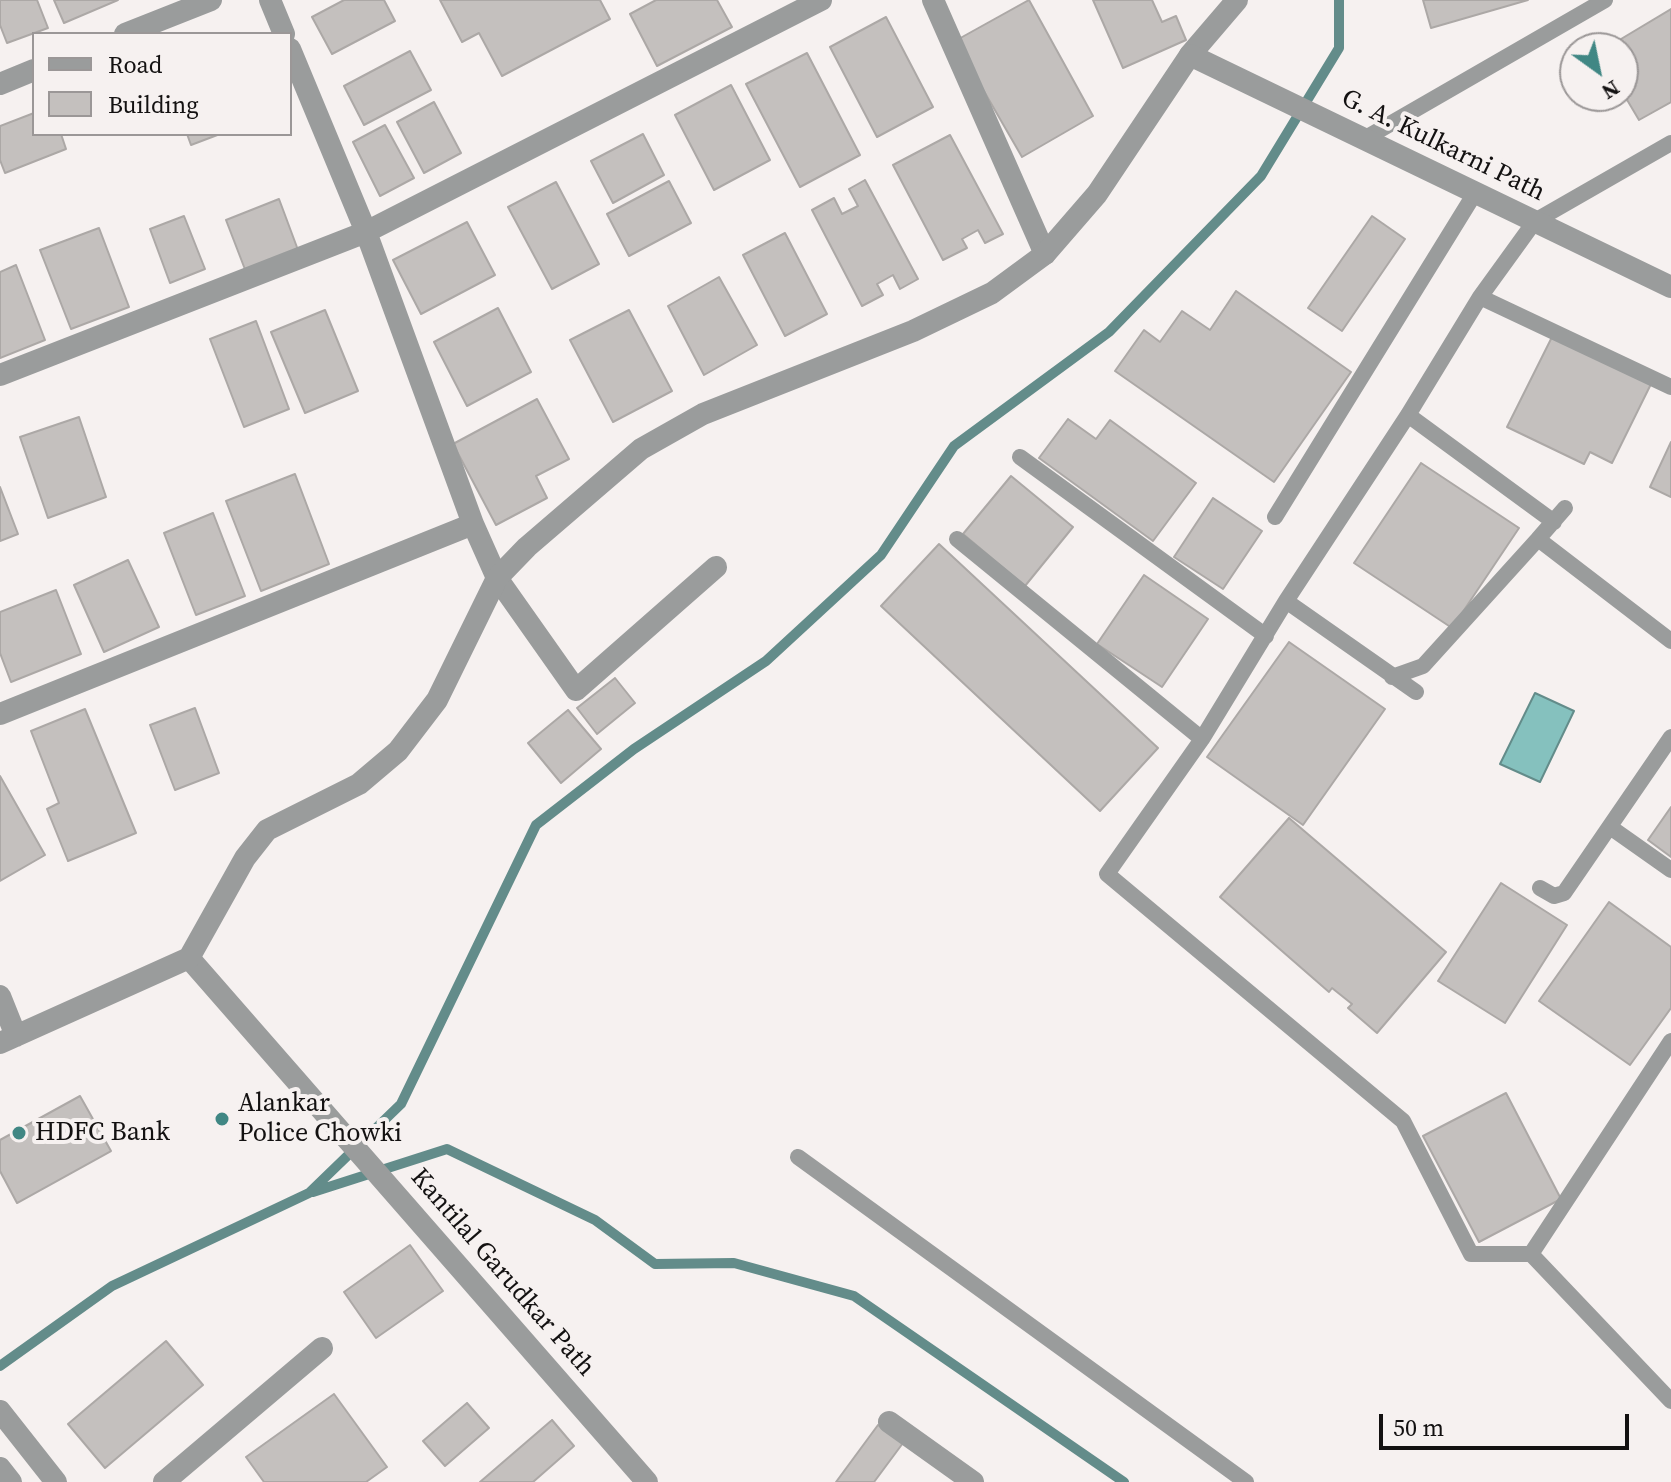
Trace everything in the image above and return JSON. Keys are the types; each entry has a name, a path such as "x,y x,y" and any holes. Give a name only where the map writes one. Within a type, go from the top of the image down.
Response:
{"street":[{"path":"130,32 211,0"},
{"path":"270,0 283,32"},
{"path":"0,375 366,232 785,8 821,0"},
{"path":"933,0 1045,254"},
{"path":"0,996 8,1039 189,958 245,858 267,830 359,784 398,751 437,700 497,578 527,547 641,449 703,414 913,331 992,293 1045,254 1097,194 1190,55 1237,0"},
{"path":"292,54 366,232 473,524 497,578 576,690 716,567"},
{"name":"G. A. Kulkarni Path","path":"1190,55 1671,287"},
{"path":"0,84 32,71"},
{"path":"0,714 473,524"},
{"name":"Kantilal Garudkar Path","path":"189,958 647,1482"},
{"path":"164,1482 322,1348"},
{"path":"0,1411 56,1482"},
{"path":"889,1422 973,1482"},
{"path":"0,1468 11,1482"}],"lane":[{"path":"1364,139 1605,0"},
{"path":"1671,143 1535,221 1480,297 1202,739 1107,874 1403,1121 1471,1254 1531,1254 1671,1401"},
{"path":"1275,517 1475,193"},
{"path":"1480,297 1671,387"},
{"path":"1408,415 1554,522"},
{"path":"1020,457 1266,636"},
{"path":"1392,677 1423,666 1565,508"},
{"path":"957,539 1202,739"},
{"path":"1538,539 1671,641"},
{"path":"1286,601 1416,692"},
{"path":"1540,888 1554,896 1564,893 1671,737"},
{"path":"1610,827 1671,870"},
{"path":"1531,1254 1671,1041"},
{"path":"798,1157 1246,1482"}],"water":[{"path":"1535,693 1574,711 1540,782 1500,764"}],"building":[{"path":"0,0 37,0 48,28 7,43 0,25"},
{"path":"54,0 118,0 64,23"},
{"path":"344,0 384,0 395,21 332,54 312,17"},
{"path":"440,0 600,0 610,19 502,76 479,33 462,42"},
{"path":"656,0 717,0 732,27 657,66 630,14"},
{"path":"1029,0 1093,116 1022,157 955,41"},
{"path":"1093,0 1152,0 1162,22 1176,16 1186,40 1123,68"},
{"path":"1423,0 1528,0 1431,28"},
{"path":"1671,9 1671,102 1639,120 1634,112 1639,112 1639,32 1633,32"},
{"path":"886,17 933,107 877,137 830,47"},
{"path":"410,51 431,90 364,125 344,86"},
{"path":"807,53 860,155 800,187 746,84"},
{"path":"731,85 770,160 714,190 675,115"},
{"path":"434,102 461,153 424,173 397,122"},
{"path":"32,114 32,136 62,136 66,149 5,173 0,160 0,126"},
{"path":"385,125 414,178 380,196 353,142"},
{"path":"643,134 664,175 613,203 591,161"},
{"path":"950,135 1003,234 985,243 978,230 962,239 967,248 943,260 893,165"},
{"path":"188,136 215,136 191,145"},
{"path":"865,180 918,279 900,289 893,275 877,284 883,295 862,306 812,210 834,198 842,214 858,206 849,189"},
{"path":"669,181 691,223 629,256 607,214"},
{"path":"556,182 599,264 552,289 508,207"},
{"path":"279,199 298,250 246,272 226,220"},
{"path":"184,216 205,269 170,283 150,229"},
{"path":"1372,216 1405,239 1342,331 1308,308"},
{"path":"467,222 495,275 421,314 393,260"},
{"path":"99,228 129,307 71,329 40,250"},
{"path":"785,233 827,314 785,336 743,255"},
{"path":"16,265 45,340 0,358 0,272"},
{"path":"719,277 757,345 704,375 668,306"},
{"path":"1236,291 1351,372 1274,482 1115,371 1144,330 1160,342 1182,311 1210,330"},
{"path":"498,308 531,372 467,406 434,342"},
{"path":"325,310 358,391 305,413 271,332"},
{"path":"629,310 672,391 613,422 570,340"},
{"path":"256,321 289,409 244,427 210,339"},
{"path":"1553,335 1651,384 1612,463 1590,452 1584,464 1507,427"},
{"path":"537,399 569,459 536,476 547,498 496,525 453,444"},
{"path":"79,417 106,497 48,518 20,437"},
{"path":"1068,419 1096,439 1110,420 1196,483 1153,541 1039,458"},
{"path":"1671,442 1671,497 1650,487"},
{"path":"1421,463 1519,528 1452,628 1354,563"},
{"path":"295,474 329,564 261,591 226,501"},
{"path":"1011,476 1073,527 1025,586 963,534"},
{"path":"0,487 18,534 0,541"},
{"path":"1213,498 1262,531 1223,589 1174,557"},
{"path":"213,513 245,596 196,615 164,533"},
{"path":"939,544 1158,748 1100,811 881,606"},
{"path":"128,560 159,627 104,652 74,585"},
{"path":"1144,575 1208,619 1162,687 1097,644"},
{"path":"56,590 81,654 11,682 0,653 0,612"},
{"path":"1289,642 1385,709 1303,825 1207,757"},
{"path":"615,678 635,703 597,734 577,708"},
{"path":"195,708 219,773 175,790 150,725"},
{"path":"85,709 136,833 68,861 47,809 59,803 31,731"},
{"path":"568,710 601,749 561,783 528,743"},
{"path":"0,776 45,855 0,881"},
{"path":"1671,807 1671,857 1648,840"},
{"path":"1289,818 1446,952 1377,1033 1348,1008 1352,1004 1332,988 1329,992 1220,897"},
{"path":"1501,883 1567,925 1505,1023 1438,981"},
{"path":"1609,902 1671,947 1671,1008 1630,1065 1539,1001"},
{"path":"1506,1093 1561,1199 1479,1242 1423,1136"},
{"path":"80,1096 111,1151 17,1203 0,1171 0,1140"},
{"path":"410,1245 443,1291 376,1338 344,1292"},
{"path":"166,1341 203,1385 105,1468 68,1424"},
{"path":"334,1394 387,1467 366,1482 264,1482 246,1457"},
{"path":"467,1403 489,1428 445,1466 423,1441"},
{"path":"552,1420 574,1446 533,1482 480,1482"},
{"path":"878,1425 903,1443 874,1482 836,1482"}],"waterway":[{"path":"0,1366 112,1286 309,1193 401,1104 536,825 634,749 766,661 881,555 954,446 1109,332 1261,176 1339,48 1339,0"},
{"path":"313,1192 447,1149 595,1220 655,1264 734,1263 854,1296 1124,1482"}],"place":[{"name":"Alankar Police Chowki","path":"222,1119"},
{"name":"HDFC Bank","path":"19,1133"}]}
